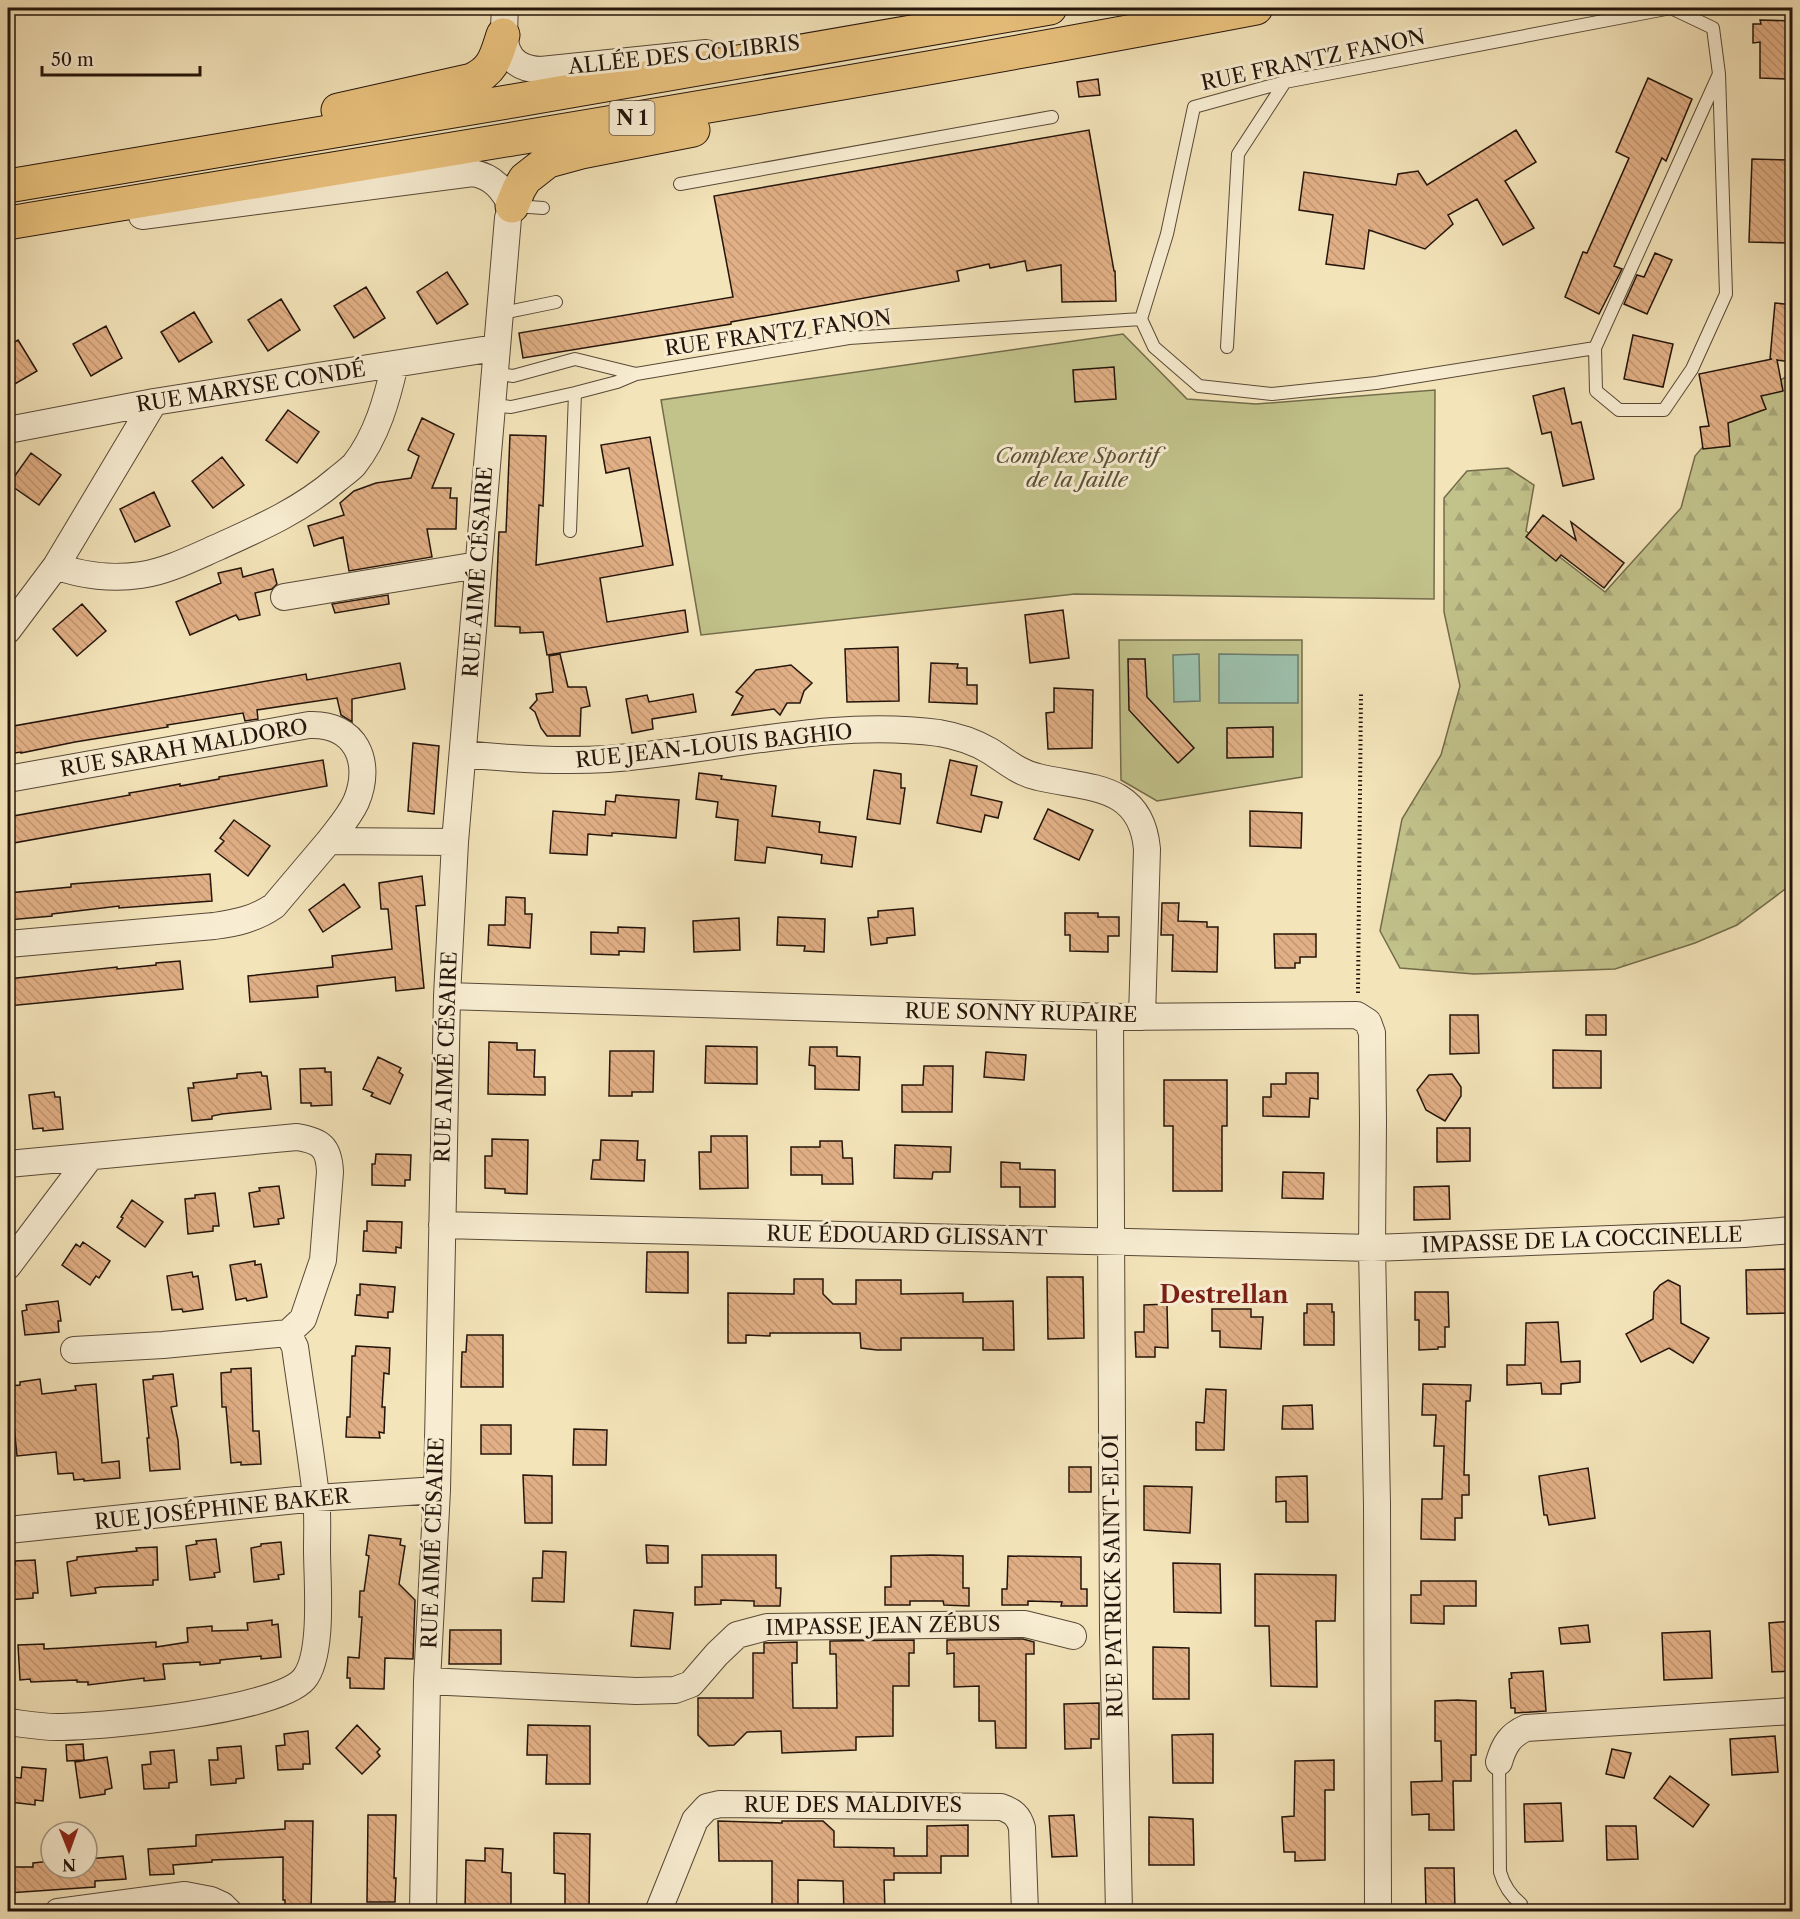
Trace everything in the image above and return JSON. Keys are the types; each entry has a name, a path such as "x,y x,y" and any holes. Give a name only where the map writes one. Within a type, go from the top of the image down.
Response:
{"highway":[{"name":"N 1","path":"8,186 1050,8"},
{"name":"N 1","path":"8,223 852,82 1256,8"},
{"path":"62,177 252,128 472,80 485,73 492,65 504,21"},
{"path":"528,207 519,189 525,179 548,161 727,122 852,82"}],"street":[{"name":"ALLÉE DES COLIBRIS","path":"504,21 513,60 524,68 541,70 912,30"},
{"path":"8,229 114,219 473,173 496,182 528,207"},
{"name":"RUE AIMÉ CÉSAIRE","path":"423,1911 428,1681 436,1490 447,996 455,842 490,405 508,218 528,207"},
{"name":"RUE MARYSE CONDÉ","path":"8,430 154,402 495,348"},
{"path":"56,566 72,572 95,575 141,575 174,567 272,523 323,491 352,467 377,425 395,364"},
{"path":"8,630 56,566 154,402"},
{"path":"284,597 478,565"},
{"name":"RUE SARAH MALDORO","path":"8,779 309,725 329,726 349,736 363,770 357,800 352,810 329,842 274,906 265,912 245,921 214,926 8,944"},
{"name":"RUE JEAN-LOUIS BAGHIO","path":"463,754 523,760 610,759 819,732 903,730 961,738 977,743 1021,771 1036,777 1105,790 1116,795 1131,807 1146,836 1142,1017"},
{"path":"329,842 455,842"},
{"name":"RUE SONNY RUPAIRE","path":"447,996 1110,1017 1357,1015"},
{"path":"1357,1015 1368,1022 1372,1033 1371,1248 1377,1504 1378,1911"},
{"name":"RUE PATRICK SAINT-ELOI","path":"1110,1017 1113,1633 1119,1911"},
{"path":"8,1164 284,1136 317,1141 326,1151 330,1165 323,1260 303,1319 288,1333 163,1345 74,1350"},
{"path":"8,1266 90,1157"},
{"name":"RUE ÉDOUARD GLISSANT","path":"442,1225 1371,1248"},
{"name":"IMPASSE DE LA COCCINELLE","path":"1371,1248 1744,1234 1792,1230"},
{"path":"8,1722 56,1727 146,1721 276,1695 294,1688 305,1678 316,1646 318,1609 316,1498 295,1347 288,1333"},
{"name":"RUE JOSÉPHINE BAKER","path":"8,1530 316,1498 436,1490"},
{"name":"IMPASSE JEAN ZÉBUS","path":"428,1681 636,1691 675,1690 691,1684 737,1635 767,1627 1025,1624 1073,1636"},
{"path":"1499,1762 1509,1739 1526,1728 1792,1711"},
{"name":"RUE DES MALDIVES","path":"658,1911 696,1817 708,1807 720,1804 1001,1806 1013,1812 1022,1828 1025,1911"},
{"path":"58,1911 185,1895 211,1900 229,1911"}],"lane":[{"name":"RUE FRANTZ FANON","path":"490,405 511,407 617,382 636,374 849,338 1141,319 1167,234 1194,107 1285,82 1671,8 1713,28 1719,74 1726,294 1692,369 1664,410 1619,410 1596,391 1595,348 1719,74"},
{"path":"1227,347 1238,154 1285,82"},
{"path":"680,184 1052,117"},
{"path":"498,314 556,302"},
{"path":"1141,319 1154,347 1199,386 1272,394 1376,383 1595,348"},
{"name":"RUE FRANTZ FANON","path":"493,374 513,376 575,359 636,374"},
{"path":"570,531 575,393"},
{"path":"1499,1762 1500,1872 1504,1885 1512,1897 1521,1904"}],"path":[{"path":"1357,1015 1361,693"}],"green space":[{"name":"Complexe Sportif de la Jaille","path":"1123,334 1187,399 1256,404 1435,390 1434,599 1075,594 701,635 661,400"},
{"path":"1792,373 1792,884 1737,925 1695,943 1615,969 1474,974 1400,968 1380,931 1402,819 1441,755 1460,686 1444,612 1444,498 1467,471 1508,468 1534,485 1526,531 1605,592 1681,508 1695,456 1737,407"},
{"path":"1119,640 1302,640 1302,777 1157,801 1121,780"}],"shaded area":[{"path":"1199,654 1200,701 1174,702 1173,655"},
{"path":"1219,654 1298,655 1298,703 1219,703"}],"building":[{"path":"1760,20 1792,21 1792,42 1787,43 1787,79 1760,78 1760,42 1753,43 1753,24 1761,24"},
{"path":"1648,78 1692,99 1666,161 1662,158 1614,266 1622,269 1599,314 1565,297 1583,252 1587,253 1629,158 1616,152"},
{"path":"1098,79 1100,95 1079,97 1077,82"},
{"path":"1089,130 1115,271 1116,301 1062,302 1061,265 1027,271 1025,261 990,268 989,264 957,271 959,281 731,322 731,324 523,358 519,333 733,297 714,196"},
{"path":"1516,130 1536,162 1505,181 1534,228 1503,245 1477,199 1448,215 1453,224 1425,249 1369,230 1364,269 1326,264 1333,215 1299,210 1304,172 1396,185 1398,174 1418,171 1427,185"},
{"path":"1752,159 1792,160 1792,243 1749,242"},
{"path":"1655,253 1672,260 1647,314 1624,304 1637,275 1644,277"},
{"path":"447,272 468,304 437,324 417,292"},
{"path":"366,287 385,318 354,338 334,306"},
{"path":"281,299 300,330 268,351 248,320"},
{"path":"1775,303 1792,305 1792,362 1777,360 1783,391 1761,396 1766,409 1728,423 1730,446 1703,449 1700,427 1709,426 1699,374 1772,359 1770,359"},
{"path":"194,312 212,342 179,362 161,332"},
{"path":"106,326 122,358 91,376 73,344"},
{"path":"1633,335 1673,344 1663,387 1624,379"},
{"path":"18,340 37,371 8,388 8,346"},
{"path":"1114,367 1116,399 1075,402 1073,370"},
{"path":"1564,388 1572,424 1581,422 1594,479 1563,486 1551,432 1542,434 1533,396"},
{"path":"288,410 319,432 297,463 266,440"},
{"path":"422,418 454,434 432,488 451,488 450,498 457,498 456,529 427,529 432,557 349,571 343,537 314,546 308,526 344,515 340,503 354,491 376,483 411,478 419,456 408,450"},
{"path":"510,435 546,436 543,506 539,505 536,565 643,546 629,468 606,473 601,445 650,437 673,565 600,578 607,622 685,610 688,632 547,655 543,632 520,633 520,627 495,626 499,532 506,532"},
{"path":"31,453 61,475 39,505 9,484"},
{"path":"222,457 244,485 213,508 192,481"},
{"path":"154,492 170,526 135,542 120,509"},
{"path":"1543,515 1576,540 1571,522 1624,563 1604,588 1561,555 1556,561 1526,537"},
{"path":"241,568 243,577 273,569 277,584 272,589 255,593 260,615 239,620 236,615 190,635 176,602 221,583 218,573"},
{"path":"388,595 389,604 335,613 332,604"},
{"path":"82,604 106,631 77,656 53,629"},
{"path":"1063,610 1069,658 1030,663 1025,615"},
{"path":"898,647 899,701 847,702 845,649"},
{"path":"560,654 568,687 586,687 590,706 581,708 580,736 547,736 535,712 530,708 537,700 536,694 553,692 549,656"},
{"path":"1128,659 1145,659 1147,697 1194,748 1178,763 1129,710"},
{"path":"400,663 405,689 352,699 352,722 341,715 337,698 257,710 258,719 245,721 243,713 8,754 8,727 306,674 307,680"},
{"path":"931,663 958,664 957,668 967,668 967,685 977,685 977,704 929,702"},
{"path":"791,665 812,683 804,691 800,703 787,703 780,715 774,709 732,715 743,696 736,692 756,670"},
{"path":"1054,688 1093,690 1092,748 1048,749 1046,713 1054,712"},
{"path":"693,694 696,712 652,719 653,729 632,733 626,699 647,695 649,702"},
{"path":"1273,727 1273,757 1227,758 1227,728"},
{"path":"413,743 439,746 434,814 408,811"},
{"path":"323,760 327,786 8,844 8,817 130,795 129,793"},
{"path":"950,760 977,766 971,795 1002,802 998,818 985,815 981,832 937,823"},
{"path":"874,770 901,774 901,788 905,788 900,824 867,819"},
{"path":"699,773 722,776 721,779 776,786 772,816 820,822 819,832 856,837 852,867 821,863 822,855 767,847 765,863 735,860 738,820 716,817 718,802 696,799"},
{"path":"616,795 679,800 676,838 612,833 612,836 588,834 587,855 550,853 553,811 605,815 606,801 615,802"},
{"path":"1048,809 1093,830 1079,860 1034,839"},
{"path":"1250,811 1302,813 1301,848 1250,846"},
{"path":"234,820 270,846 248,876 215,851 224,841 220,838"},
{"path":"210,874 212,901 119,908 119,906 8,920 8,893 71,887 71,884"},
{"path":"422,876 425,905 416,906 424,988 396,991 395,977 317,986 318,997 250,1002 248,976 333,967 332,956 392,949 388,909 381,909 379,883"},
{"path":"344,884 360,907 323,932 309,910"},
{"path":"506,897 525,898 525,914 532,914 530,948 488,945 489,925 505,925"},
{"path":"1162,903 1179,903 1178,921 1207,922 1207,927 1218,927 1217,972 1172,971 1173,935 1161,935"},
{"path":"913,908 915,935 887,938 887,943 871,945 868,918 878,917 878,911"},
{"path":"1065,913 1098,913 1098,917 1119,917 1119,936 1108,936 1108,952 1070,951 1070,935 1065,935"},
{"path":"778,917 825,919 824,952 804,951 805,946 777,945"},
{"path":"739,918 740,950 694,952 693,921"},
{"path":"618,927 645,928 644,952 619,951 619,955 591,954 591,932 618,933"},
{"path":"1274,934 1316,934 1316,957 1300,957 1300,963 1295,963 1295,968 1275,968"},
{"path":"180,961 183,989 8,1006 8,979"},
{"path":"1450,1015 1478,1015 1479,1053 1450,1054"},
{"path":"1586,1015 1606,1015 1606,1035 1586,1035"},
{"path":"489,1042 517,1043 517,1050 535,1050 534,1077 545,1077 545,1095 488,1094"},
{"path":"706,1046 757,1047 757,1084 705,1083"},
{"path":"810,1047 837,1047 837,1056 860,1057 859,1090 815,1089 815,1066 809,1065"},
{"path":"1553,1050 1601,1051 1601,1088 1553,1088"},
{"path":"610,1051 654,1051 653,1092 632,1092 632,1096 609,1096"},
{"path":"986,1052 1026,1055 1024,1080 984,1077"},
{"path":"378,1057 401,1068 399,1072 403,1075 390,1104 371,1096 373,1093 363,1089"},
{"path":"924,1066 953,1066 952,1112 902,1112 902,1085 923,1085"},
{"path":"325,1068 325,1072 331,1072 332,1105 311,1106 311,1103 301,1103 300,1069"},
{"path":"261,1072 262,1076 267,1076 271,1109 222,1114 212,1116 212,1119 192,1121 188,1088 194,1088 193,1083 237,1078 237,1074"},
{"path":"1286,1073 1318,1073 1318,1099 1310,1098 1309,1117 1263,1116 1263,1097 1271,1097 1271,1084 1286,1084"},
{"path":"1452,1074 1461,1087 1461,1096 1445,1121 1426,1110 1417,1090 1429,1075"},
{"path":"1164,1080 1227,1080 1227,1126 1222,1126 1222,1191 1173,1191 1173,1126 1164,1126"},
{"path":"54,1092 55,1097 60,1097 63,1129 43,1131 43,1128 33,1129 29,1095"},
{"path":"1437,1128 1470,1128 1470,1161 1437,1162"},
{"path":"711,1136 747,1136 748,1188 700,1189 699,1152 711,1152"},
{"path":"492,1139 528,1140 527,1194 505,1193 505,1189 485,1188 485,1156 492,1156"},
{"path":"601,1140 638,1141 637,1160 645,1160 644,1181 591,1179 593,1160 600,1160"},
{"path":"820,1141 842,1141 843,1158 852,1158 853,1184 822,1184 822,1175 791,1175 791,1147 820,1147"},
{"path":"895,1145 951,1147 950,1172 933,1172 932,1179 894,1178"},
{"path":"376,1154 411,1155 410,1180 405,1180 405,1186 372,1185 372,1164 375,1164"},
{"path":"1001,1162 1020,1163 1020,1169 1055,1170 1055,1207 1020,1207 1020,1187 1001,1187"},
{"path":"1283,1172 1324,1173 1323,1199 1282,1198"},
{"path":"279,1186 284,1218 278,1219 279,1224 254,1227 249,1193 260,1191 259,1188"},
{"path":"1449,1186 1450,1219 1414,1220 1414,1187"},
{"path":"215,1193 219,1226 213,1226 213,1231 188,1234 185,1199 195,1198 195,1195"},
{"path":"132,1200 163,1222 145,1247 117,1227"},
{"path":"367,1221 402,1222 401,1248 396,1247 396,1253 363,1251"},
{"path":"83,1242 110,1261 99,1278 96,1276 90,1285 62,1265 76,1244 80,1247"},
{"path":"647,1252 688,1252 688,1293 646,1292"},
{"path":"255,1261 255,1265 261,1264 267,1297 247,1301 246,1298 236,1300 230,1265"},
{"path":"1792,1269 1792,1313 1747,1314 1746,1270"},
{"path":"192,1272 193,1277 198,1276 203,1309 183,1312 182,1309 172,1310 167,1276"},
{"path":"1047,1277 1083,1277 1084,1338 1048,1339"},
{"path":"794,1279 823,1279 823,1294 833,1304 856,1304 856,1280 901,1280 901,1294 963,1293 963,1302 1013,1301 1014,1350 983,1350 983,1338 901,1338 901,1350 877,1350 861,1348 860,1333 770,1333 770,1336 746,1335 746,1343 728,1343 728,1293 794,1294"},
{"path":"1668,1280 1680,1286 1681,1323 1709,1338 1693,1363 1669,1348 1641,1362 1626,1334 1653,1319 1654,1292"},
{"path":"360,1284 395,1287 393,1312 388,1312 388,1318 355,1315"},
{"path":"1415,1292 1448,1292 1449,1327 1445,1327 1445,1347 1419,1350 1419,1320 1415,1320"},
{"path":"58,1301 61,1321 58,1321 59,1332 25,1335 22,1311 27,1310 26,1305"},
{"path":"1167,1304 1168,1348 1155,1347 1155,1357 1136,1357 1135,1332 1144,1332 1144,1305"},
{"path":"1307,1304 1332,1304 1334,1345 1304,1345 1304,1313 1307,1313"},
{"path":"1212,1309 1251,1309 1251,1317 1263,1317 1261,1349 1220,1347 1220,1331 1212,1331"},
{"path":"1558,1322 1561,1362 1580,1361 1580,1382 1561,1384 1561,1394 1542,1394 1541,1383 1507,1385 1507,1365 1525,1365 1526,1323"},
{"path":"467,1335 503,1335 503,1387 461,1387 462,1352 466,1352"},
{"path":"356,1346 390,1348 389,1374 384,1373 382,1407 385,1407 384,1433 379,1432 380,1438 346,1437 347,1417 350,1417 352,1356 355,1356"},
{"path":"251,1368 253,1431 259,1431 261,1464 241,1465 241,1462 231,1463 226,1407 222,1407 221,1373 231,1372 231,1369"},
{"path":"173,1374 177,1406 171,1407 178,1440 180,1469 150,1471 143,1380 153,1379 153,1376"},
{"path":"40,1379 42,1394 76,1390 75,1386 96,1384 102,1463 119,1461 120,1478 84,1481 84,1479 74,1480 73,1473 58,1474 56,1452 17,1456 10,1386"},
{"path":"1423,1384 1471,1385 1470,1401 1466,1401 1464,1475 1469,1475 1469,1495 1462,1495 1462,1518 1455,1518 1455,1540 1421,1539 1422,1499 1442,1499 1444,1446 1434,1446 1436,1415 1422,1415"},
{"path":"1206,1389 1226,1390 1224,1450 1196,1450 1196,1422 1204,1423"},
{"path":"1312,1405 1313,1429 1282,1429 1283,1406"},
{"path":"481,1425 511,1425 511,1454 481,1454"},
{"path":"574,1429 607,1430 606,1465 573,1465"},
{"path":"1069,1467 1091,1467 1091,1492 1069,1492"},
{"path":"1588,1468 1595,1518 1549,1525 1547,1515 1544,1515 1539,1476"},
{"path":"523,1475 552,1476 552,1523 525,1523"},
{"path":"1307,1476 1308,1522 1286,1522 1286,1501 1276,1502 1276,1477"},
{"path":"1144,1486 1192,1487 1190,1533 1144,1530"},
{"path":"369,1535 401,1539 400,1545 405,1546 399,1584 415,1600 413,1659 385,1658 384,1689 350,1688 350,1678 347,1678 348,1657 359,1658 362,1617 359,1617 360,1591 364,1591 369,1556 366,1555"},
{"path":"216,1539 220,1572 214,1573 215,1577 190,1580 186,1546 197,1544 196,1541"},
{"path":"281,1542 284,1574 278,1575 279,1579 254,1582 251,1548 261,1546 261,1544"},
{"path":"646,1545 668,1546 668,1563 647,1563"},
{"path":"157,1547 158,1580 153,1580 153,1585 101,1587 95,1588 96,1593 71,1596 67,1562 77,1560 77,1557"},
{"path":"543,1551 566,1552 564,1602 532,1601 533,1578 542,1578"},
{"path":"702,1555 776,1555 776,1588 781,1588 780,1606 754,1606 754,1601 721,1600 721,1604 695,1605 695,1587 702,1587"},
{"path":"891,1556 963,1556 963,1588 969,1588 969,1606 944,1605 943,1601 910,1601 910,1605 885,1605 885,1587 891,1587"},
{"path":"1008,1556 1081,1557 1081,1589 1087,1589 1087,1606 1061,1606 1062,1602 1028,1601 1028,1605 1002,1605 1002,1589 1007,1589"},
{"path":"35,1560 38,1593 33,1593 33,1598 8,1600 8,1565 15,1565 15,1561"},
{"path":"1173,1563 1220,1564 1221,1613 1174,1612"},
{"path":"1255,1574 1336,1575 1335,1621 1316,1621 1317,1687 1271,1686 1269,1626 1255,1626"},
{"path":"1421,1581 1476,1581 1476,1606 1444,1606 1444,1624 1411,1623 1411,1595 1421,1595"},
{"path":"634,1610 673,1613 670,1649 631,1646"},
{"path":"272,1620 272,1625 278,1624 281,1657 261,1659 261,1656 220,1660 220,1663 200,1665 200,1662 163,1664 165,1679 144,1681 144,1678 88,1685 88,1682 77,1682 77,1680 31,1682 30,1679 20,1680 18,1645 44,1644 44,1649 156,1642 156,1647 188,1642 187,1628 212,1626 212,1631 248,1630 247,1623"},
{"path":"1792,1621 1792,1671 1772,1672 1769,1623"},
{"path":"1588,1625 1590,1642 1561,1644 1559,1628"},
{"path":"450,1630 501,1630 501,1664 449,1664"},
{"path":"1710,1631 1712,1678 1664,1680 1662,1633"},
{"path":"1023,1639 1034,1642 1034,1654 1026,1654 1026,1748 996,1748 995,1721 979,1721 979,1686 954,1687 954,1653 947,1654 947,1640"},
{"path":"914,1640 914,1653 909,1653 909,1686 893,1686 893,1736 856,1737 856,1750 782,1753 781,1731 747,1732 734,1745 709,1746 698,1735 698,1698 753,1698 753,1653 764,1653 764,1643 797,1642 797,1663 792,1663 793,1708 837,1708 836,1654 830,1654 830,1641"},
{"path":"1153,1647 1189,1648 1189,1699 1153,1699"},
{"path":"1543,1671 1546,1711 1515,1713 1515,1708 1511,1708 1509,1679 1512,1678 1511,1673"},
{"path":"1435,1701 1476,1701 1476,1755 1471,1755 1471,1781 1453,1781 1454,1830 1429,1830 1429,1814 1412,1815 1411,1782 1442,1781 1441,1741 1435,1741"},
{"path":"1099,1703 1099,1739 1091,1739 1091,1748 1065,1749 1064,1704"},
{"path":"357,1725 380,1749 377,1752 380,1756 362,1774 336,1748"},
{"path":"528,1725 590,1726 590,1784 546,1784 547,1755 527,1755"},
{"path":"308,1731 310,1764 303,1764 303,1769 278,1770 276,1746 285,1745 284,1734"},
{"path":"1213,1734 1213,1783 1173,1783 1172,1735"},
{"path":"1775,1736 1778,1772 1732,1775 1730,1739"},
{"path":"83,1744 84,1760 67,1761 66,1745"},
{"path":"241,1746 244,1778 236,1779 236,1783 211,1785 209,1760 218,1760 217,1748"},
{"path":"1612,1749 1631,1753 1624,1778 1606,1774"},
{"path":"174,1750 177,1782 169,1783 169,1788 144,1789 142,1765 151,1764 150,1752"},
{"path":"107,1757 112,1788 105,1790 105,1794 80,1798 75,1762"},
{"path":"1334,1760 1334,1790 1325,1790 1325,1860 1295,1861 1295,1852 1284,1852 1282,1817 1294,1816 1295,1761"},
{"path":"22,1767 46,1769 43,1801 35,1800 35,1805 10,1802 12,1777 21,1778"},
{"path":"1670,1776 1709,1805 1693,1827 1654,1798"},
{"path":"1561,1803 1563,1841 1525,1842 1524,1804"},
{"path":"368,1815 396,1815 395,1902 367,1902"},
{"path":"1074,1815 1077,1856 1052,1857 1049,1816"},
{"path":"1149,1817 1193,1819 1194,1865 1149,1865"},
{"path":"285,1821 313,1821 311,1911 285,1911 283,1857 212,1860 212,1862 173,1865 174,1874 150,1875 148,1849 196,1846 196,1835 285,1829"},
{"path":"718,1821 782,1823 782,1821 823,1821 834,1831 834,1847 894,1848 894,1856 927,1856 927,1826 968,1825 968,1856 941,1856 941,1873 894,1873 894,1880 884,1880 885,1911 844,1911 843,1881 798,1880 798,1911 772,1911 772,1861 719,1861"},
{"path":"1606,1826 1636,1826 1638,1859 1607,1860"},
{"path":"554,1833 590,1834 589,1911 565,1911 565,1874 554,1873"},
{"path":"485,1848 503,1849 502,1872 511,1873 511,1911 465,1911 466,1860 485,1861"},
{"path":"123,1856 126,1879 95,1881 95,1887 8,1893 8,1867 33,1867 33,1863 39,1862 39,1880 99,1880 99,1858"},
{"path":"1425,1868 1454,1868 1455,1911 1426,1911"}],"district":[{"name":"Destrellan","path":"1224,1295"}]}
